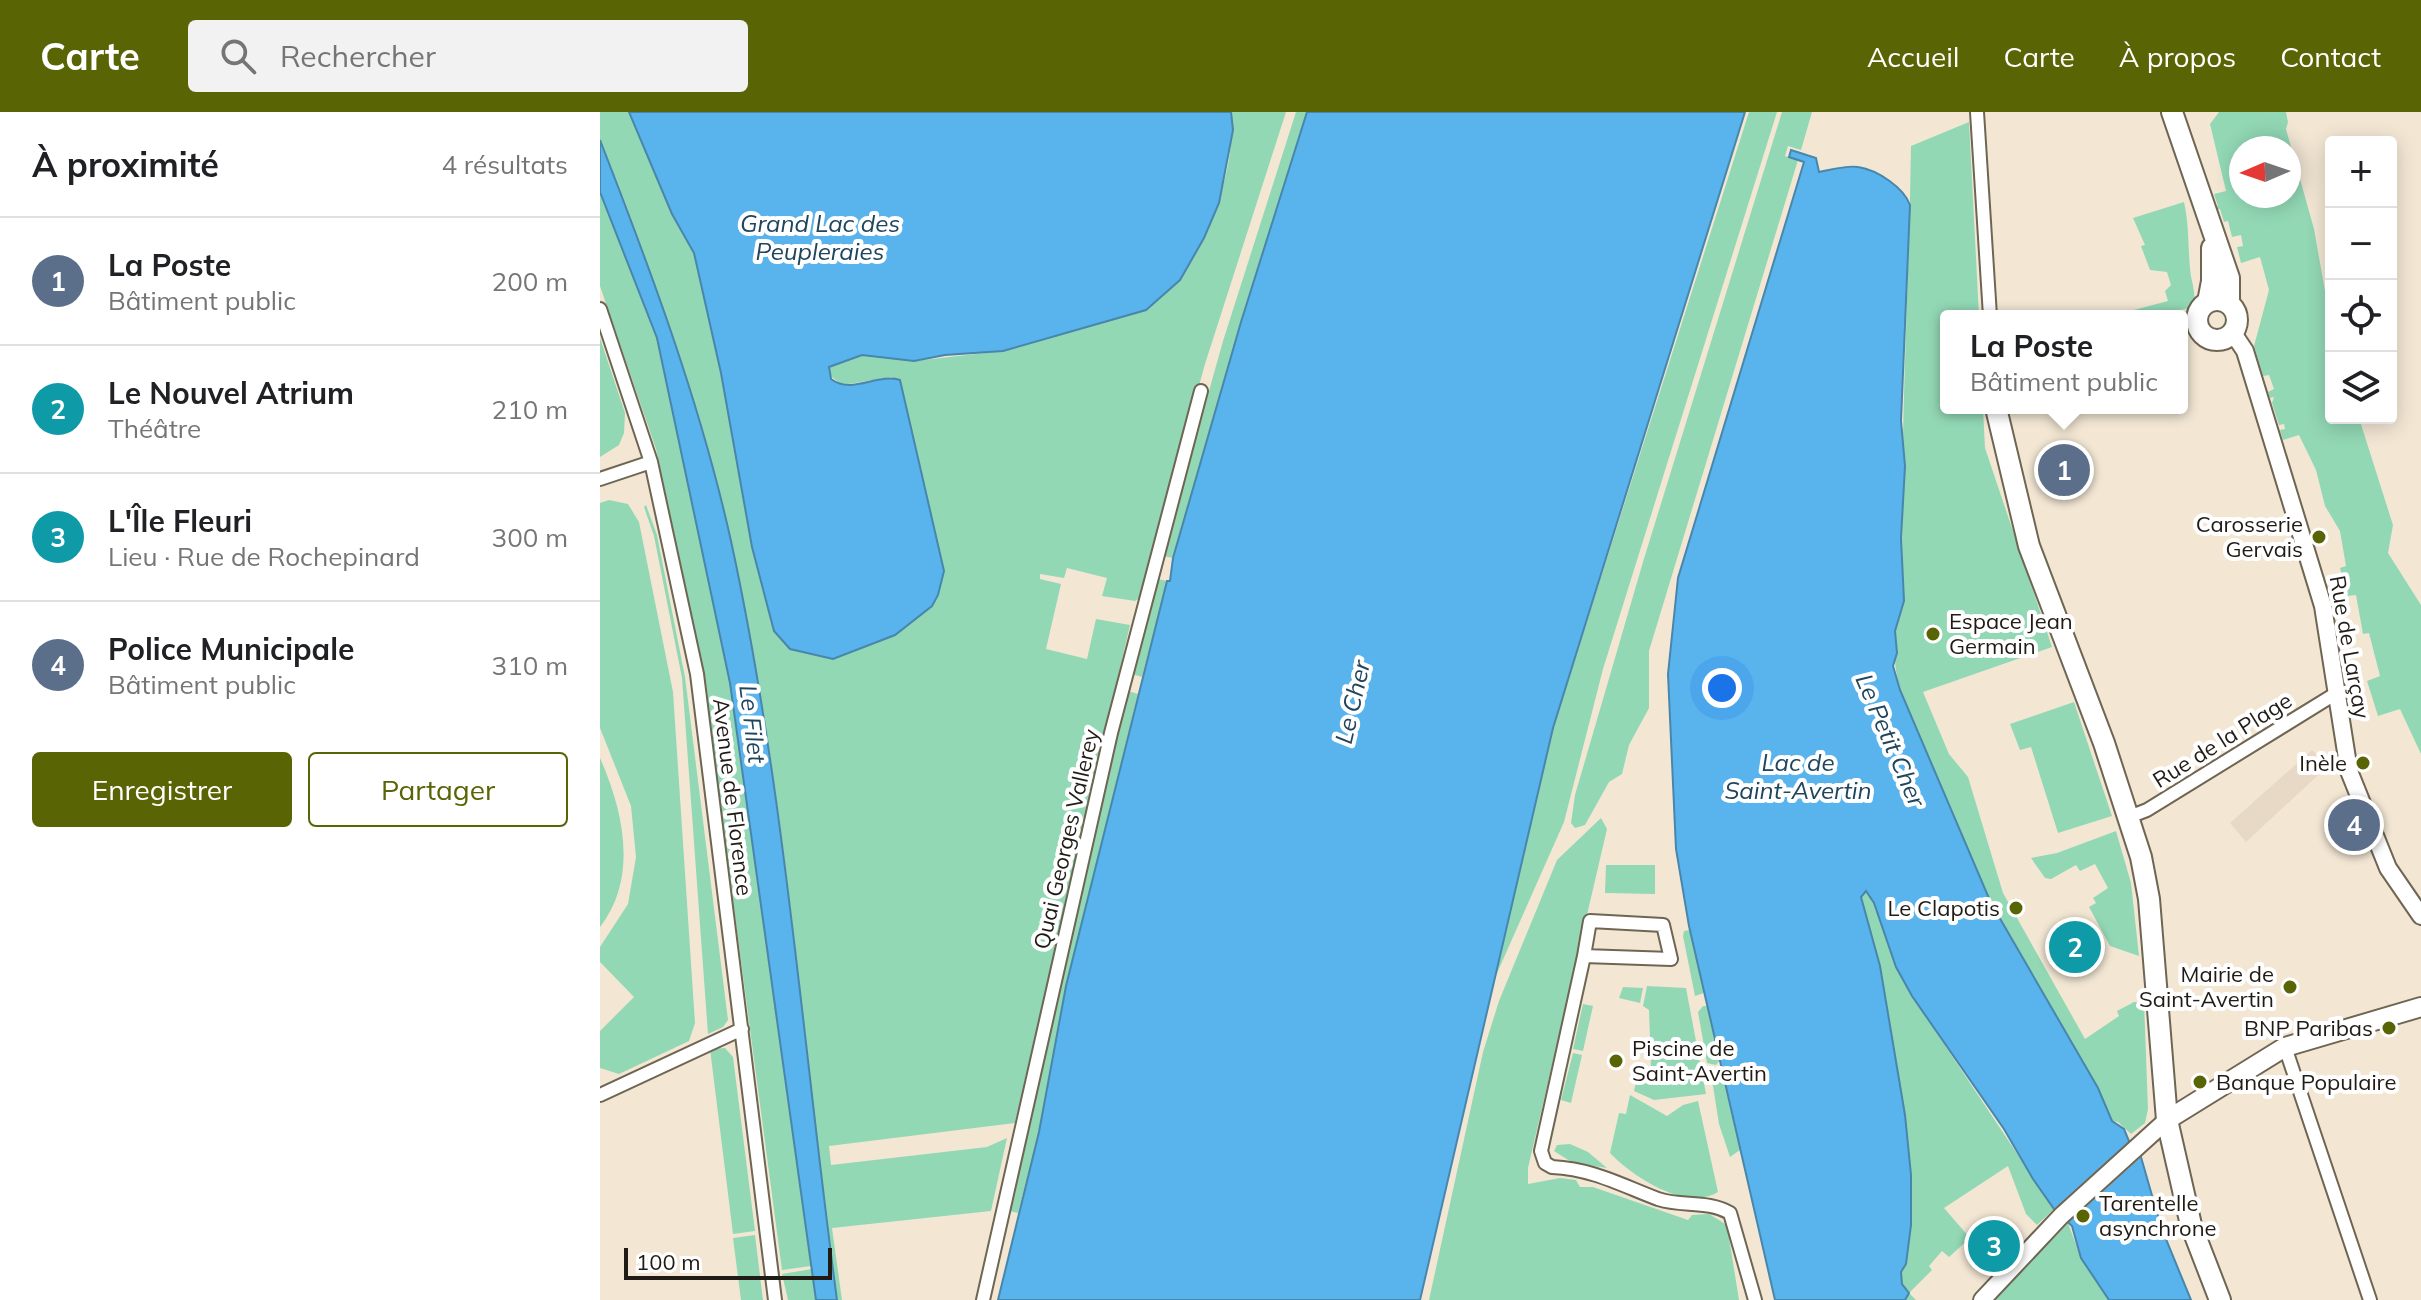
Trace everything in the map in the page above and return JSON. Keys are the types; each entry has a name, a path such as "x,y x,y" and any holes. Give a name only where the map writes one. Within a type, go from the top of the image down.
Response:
{"main road":[{"path":"2172,112 2210,232 2212,281 2204,317 2188,334"},
{"path":"2204,317 2238,319 2233,333 2217,340 2204,317"},
{"path":"1997,414 2029,546 2129,817 2149,899 2167,1120 2191,1225 2220,1300"},
{"path":"2004,442 2006,414"},
{"path":"2167,1120 2285,1047 2421,1007"}],"street":[{"path":"1977,112 1990,310"},
{"name":"Avenue de Florence","path":"600,309 651,462 697,674 775,1300"},
{"name":"Rue de Larçay","path":"2233,333 2245,351 2323,606 2345,757 2353,782 2388,868 2421,916"},
{"name":"Quai Georges Vallerey","path":"983,1300 1111,733 1201,391"},
{"path":"600,479 651,462"},
{"name":"Rue de la Plage","path":"2129,817 2147,810 2335,694"},
{"path":"1584,956 1671,959 1663,925 1590,921 1541,1151 1545,1163 1552,1167 1605,1175 1658,1199 1718,1206 1730,1213 1755,1300"},
{"path":"600,1095 742,1029"},
{"path":"2285,1047 2370,1300"},
{"path":"1982,1300 2061,1216 2167,1120"}],"shaded area":[{"path":"2312,750 2329,765 2246,842 2230,823"}],"green space":[{"path":"600,112 629,112 672,214 694,253 721,373 752,547 774,631 932,606 944,571 892,377 842,385 828,374 832,363 862,355 914,361 1003,351 1180,280 1219,200 1229,157 1231,112 1286,112 1205,364 1140,598 1135,601 1102,596 1107,578 1067,568 1064,578 1040,574 1040,579 1061,584 1046,649 1087,659 1096,619 1130,625 1015,1123 829,1146 831,1165 987,1147 1007,1138 991,1211 832,1228 842,1300 837,1300 827,1229 776,797 731,541 689,388 656,288 600,140"},
{"path":"1296,112 1307,112 1241,322 1173,558 1163,556 1223,341"},
{"path":"1749,112 1777,112 1603,669 1564,822 1490,989 1553,728"},
{"path":"1782,112 1812,112 1801,150 1788,146 1785,156 1798,160 1649,651 1649,708 1629,745 1622,774 1609,782 1585,825 1575,828 1571,823 1575,795 1643,562"},
{"path":"2219,112 2286,112 2288,136 2229,136 2229,208 2301,208 2301,183 2314,229 2325,291 2325,424 2361,424 2393,525 2388,553 2421,605 2421,754 2400,709 2378,716 2367,681 2380,676 2369,633 2363,634 2356,595 2347,596 2340,568 2346,566 2340,531 2325,506 2316,470 2299,435 2283,440 2280,430 2285,429 2284,424 2279,425 2272,403 2274,397 2270,398 2268,392 2274,389 2269,375 2263,376 2254,346 2269,290 2260,257 2241,263 2237,247 2243,246 2241,235 2232,237 2228,221 2224,222 2220,209 2213,211 2212,208 2218,206 2214,194 2226,191 2210,124"},
{"path":"1969,122 1979,310 1940,310 1940,414 1983,414 1985,448 2052,647 1923,692 1949,754 1968,777 2003,893 2085,1039 2119,1016 2117,1011 2134,1002 2144,1002 2148,1109 2145,1123 2131,1134 2118,1122 2112,1121 2098,1088 1991,903 1900,690 1894,653 1895,631 1903,600 1903,427 1911,146"},
{"path":"600,192 657,338 730,683 811,1266 782,1270 701,660 656,449 600,286"},
{"path":"2184,202 2193,307 2181,310 2134,310 2168,301 2165,291 2171,285 2167,272 2150,270 2141,246 2145,245 2133,218"},
{"path":"600,338 625,413 624,433 619,445 600,457"},
{"path":"609,500 628,504 639,522 673,692 695,1023 689,1041 619,1074 600,1068 600,1031 634,997 600,962 600,947 628,904 636,857 631,806 600,728 600,503"},
{"path":"646,505 657,535 685,677 728,1020 723,1027 708,1034 682,678"},
{"path":"1158,579 1167,581 1142,677 1132,674"},
{"path":"1128,691 1138,694 1066,986 1039,1132 1018,1213 1009,1211 1085,862"},
{"path":"2074,702 2112,816 2058,833 2031,747 2020,750 2010,724"},
{"path":"600,758 620,821 623,865 620,887 600,927"},
{"path":"1601,818 1607,829 1528,1168 1528,1184 1560,1178 1576,1180 1580,1187 1593,1187 1688,1220 1692,1215 1709,1214 1727,1225 1739,1300 1429,1300 1483,1052 1499,1001 1557,860"},
{"path":"2116,831 2131,883 2139,956 2110,946 2089,907 2096,903 2093,898 2108,888 2095,864 2080,871 2076,865 2051,879 2045,878 2031,858 2057,853"},
{"path":"1606,865 1655,865 1655,894 1605,893"},
{"path":"1866,891 1879,913 1912,996 2054,1209 2037,1225 2026,1214 2008,1166 1944,1208 1970,1238 1949,1257 1942,1251 1929,1266 1932,1270 1909,1293 1902,1284 1901,1272 1906,1264 1911,1225 1911,1175 1905,1115 1880,966 1861,897"},
{"path":"1690,930 1704,993 1695,996 1683,936 1684,931"},
{"path":"1647,986 1686,988 1706,1094 1654,1100 1634,1091 1637,1077 1649,1075 1651,1067 1649,1010 1643,1006"},
{"path":"1623,987 1643,988 1640,1003 1619,998"},
{"path":"1583,1004 1593,1006 1583,1051 1573,1049"},
{"path":"1707,1006 1719,1061 1716,1065 1707,1063 1698,1012"},
{"path":"725,1048 733,1057 755,1231 733,1234 710,1049"},
{"path":"1573,1053 1582,1055 1571,1103 1561,1100"},
{"path":"1723,1076 1740,1150 1730,1157 1719,1124 1712,1080"},
{"path":"1630,1095 1667,1116 1683,1105 1698,1101 1718,1192 1705,1197 1675,1195 1645,1181 1610,1153 1619,1113 1626,1114"},
{"path":"1570,1144 1588,1152 1607,1168 1573,1163 1554,1151 1557,1145"},
{"path":"2068,1223 2081,1258 2109,1300 1992,1300"},
{"path":"755,1235 763,1300 741,1300 733,1238"},
{"path":"812,1269 816,1300 788,1300 782,1274"}],"water":[{"name":"Grand Lac des Peupleraies","path":"629,112 1231,112 1233,130 1219,203 1204,238 1180,280 1146,310 1003,351 945,355 914,361 862,355 829,367 831,379 847,385 882,379 900,380 944,571 932,606 895,635 833,659 790,649 774,631 752,547 721,373 694,253 672,214"},
{"name":"Le Cher","path":"1307,112 1745,112 1553,728 1420,1300 998,1300 1039,1132 1066,986 1167,581 1170,581 1173,558 1241,322"},
{"name":"Le Filet","path":"600,140 656,288 689,388 731,541 766,729 837,1300 816,1300 730,683 657,338 600,192"},
{"name":"Lac de Saint-Avertin","path":"1791,150 1816,158 1819,172 1854,167 1874,172 1896,186 1910,205 1901,421 1905,466 1901,538 1904,601 1895,631 1897,653 1893,666 1900,690 1991,903 2098,1088 2112,1121 2124,1129 2133,1151 2141,1157 2161,1227 2191,1300 2109,1300 2081,1258 2072,1226 2054,1209 2033,1179 2004,1129 1912,996 1896,967 1874,903 1866,891 1861,897 1880,966 1905,1115 1911,1175 1911,1225 1906,1264 1901,1272 1902,1284 1909,1293 1905,1300 1775,1300 1689,926 1676,849 1668,674 1678,578 1804,162 1789,157"}],"pier":[{"path":"2129,1142 2141,1157 2068,1223 2054,1209"}],"place":[{"name":"La Poste","path":"2064,470"},
{"name":"Carosserie Gervais","path":"2319,537"},
{"name":"Espace Jean Germain","path":"1933,634"},
{"name":"Inèle","path":"2363,763"},
{"name":"Police Municipale","path":"2354,825"},
{"name":"Le Clapotis","path":"2016,908"},
{"name":"Le Nouvel Atrium","path":"2075,947"},
{"name":"Mairie de Saint-Avertin","path":"2290,987"},
{"name":"BNP Paribas","path":"2389,1028"},
{"name":"Piscine de Saint-Avertin","path":"1616,1061"},
{"name":"Banque Populaire","path":"2200,1082"},
{"name":"Tarentelle asynchrone","path":"2083,1216"},
{"name":"L'Île Fleuri","path":"1994,1246"}],"water label":[{"name":"Le Petit Cher","path":"1891,740"}]}
